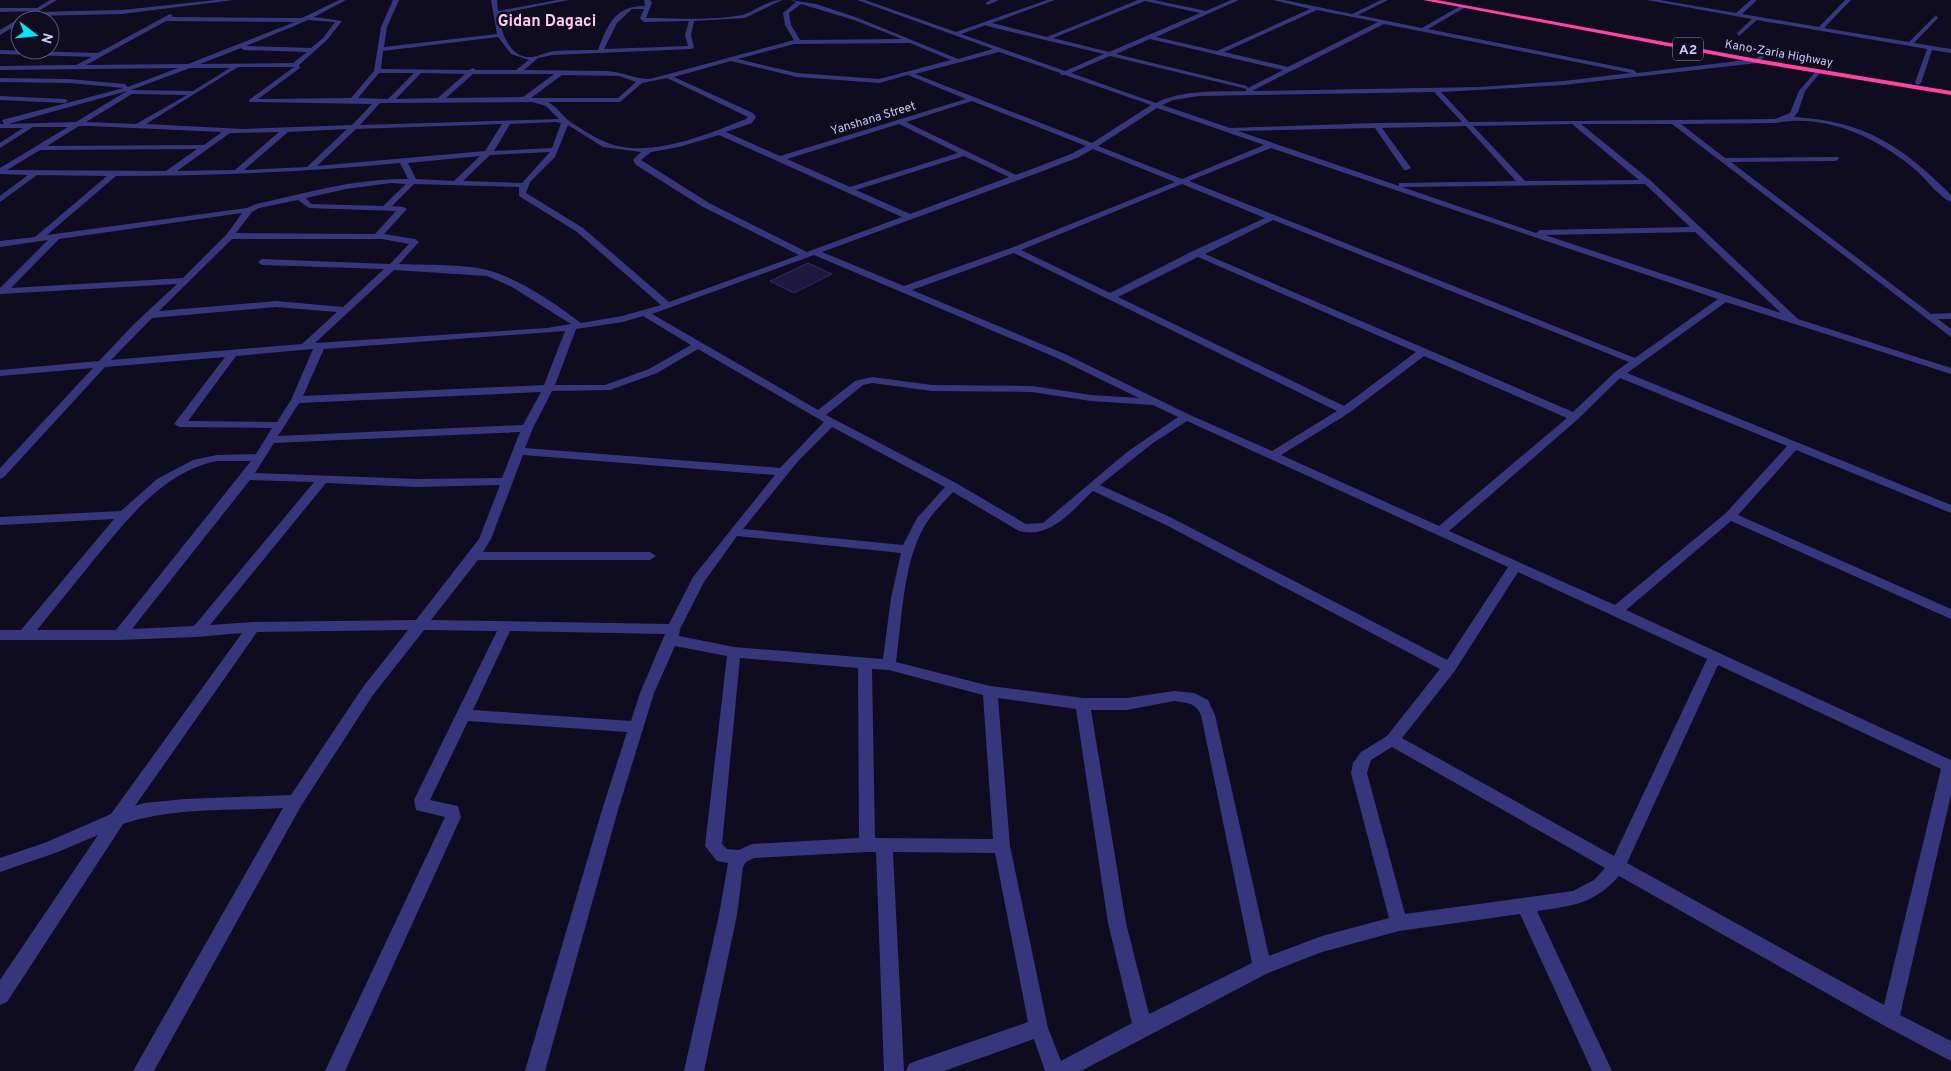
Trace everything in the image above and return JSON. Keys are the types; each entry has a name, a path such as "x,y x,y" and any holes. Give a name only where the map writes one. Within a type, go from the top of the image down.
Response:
{"highway":[{"name":"Kano-Zaria Highway","path":"1426,0 1760,59 1951,88"},
{"name":"Kano-Zaria Highway","path":"1451,0 1760,59 1818,72 1951,93"}],"street":[{"path":"0,10 38,9 54,0"},
{"path":"60,13 122,12 231,0"},
{"path":"0,172 74,124 133,90 307,19 343,0"},
{"path":"353,100 377,71 382,50 384,28 396,0"},
{"path":"494,0 494,13 507,50 521,57 532,59 553,53 690,48 688,35 692,19"},
{"path":"494,13 566,0"},
{"path":"647,0 648,8 642,20 744,16 779,0"},
{"path":"793,0 849,15 958,61"},
{"path":"860,0 1063,74 1532,234 1724,299 1951,371"},
{"path":"988,3 996,0"},
{"path":"956,34 1052,0"},
{"path":"1048,38 1145,0 1207,13"},
{"path":"1063,74 1236,0"},
{"path":"1276,0 1646,74"},
{"path":"1351,16 1385,0"},
{"path":"1650,0 1951,51"},
{"path":"1737,15 1754,0"},
{"path":"1820,29 1846,0"},
{"path":"798,42 788,25 786,13 800,2"},
{"path":"77,67 192,4"},
{"path":"1422,30 1462,7"},
{"path":"600,52 610,30 623,13 630,8 648,8"},
{"path":"1217,52 1316,8"},
{"path":"1909,45 1936,17"},
{"path":"1739,34 1756,18"},
{"path":"0,68 295,65 325,39 339,21 307,19 164,19"},
{"path":"987,24 1249,90 1382,22"},
{"path":"382,50 500,34"},
{"path":"1150,37 1291,70"},
{"path":"377,71 473,70 616,74 640,81 669,77 798,42 911,41"},
{"path":"236,48 313,50"},
{"path":"1918,83 1930,48"},
{"path":"730,59 807,76 838,76 879,81 998,50"},
{"path":"0,52 98,55"},
{"path":"519,71 532,59"},
{"path":"0,373 305,346 576,328 644,313 668,306 1016,178 1092,147 1156,105 1171,98 1249,90 1435,89 1564,83 1760,59"},
{"path":"136,126 195,94 238,65"},
{"path":"295,65 298,66 250,100 620,100 640,81"},
{"path":"390,101 420,70"},
{"path":"440,100 473,70"},
{"path":"525,99 561,72"},
{"path":"1788,119 1795,114 1802,92 1818,72"},
{"path":"910,74 1635,360"},
{"path":"0,125 74,124 228,130 564,121 573,124 607,145 648,150 665,149 686,144 749,121 752,118 751,114 669,77"},
{"path":"0,80 69,81 133,90 195,94"},
{"path":"1435,89 1465,124 1523,184"},
{"path":"0,125 78,102 133,90"},
{"path":"0,98 78,102"},
{"name":"Yanshana Street","path":"780,159 972,99"},
{"path":"539,100 553,106 564,121 563,130 548,161 525,185 522,194 580,230 668,306"},
{"path":"309,169 354,127 377,102 375,101"},
{"path":"1225,129 1788,119 1835,123 1901,153 1920,168 1951,200"},
{"path":"456,183 489,152 507,122"},
{"path":"900,122 1016,178"},
{"path":"1574,122 1647,182 1797,322"},
{"path":"1674,122 1951,334"},
{"path":"0,146 32,126"},
{"path":"1376,126 1407,168"},
{"path":"237,172 287,129"},
{"path":"166,175 228,130"},
{"path":"719,132 910,217"},
{"path":"906,289 1014,250 1271,145"},
{"path":"37,148 204,147"},
{"path":"0,172 166,175 309,169 489,152 554,150"},
{"path":"648,150 638,160 639,163 706,205 811,253 906,289 1062,356 1186,417 1616,611 1951,767 1890,1019"},
{"path":"849,190 964,153"},
{"path":"1724,160 1835,160"},
{"path":"403,161 413,182"},
{"path":"0,200 35,173"},
{"path":"36,240 114,174"},
{"path":"0,244 249,210 263,203 373,183 413,182 525,185"},
{"path":"386,208 413,182"},
{"path":"1392,186 1647,182"},
{"path":"300,197 309,206 386,208 403,211 381,232 378,236 380,237"},
{"path":"0,475 6,463 149,315 230,236 249,210"},
{"path":"1112,296 1196,253 1273,217"},
{"path":"1532,234 1698,230"},
{"path":"230,236 380,237 415,242 392,267 305,346"},
{"path":"1,291 55,238"},
{"path":"1014,250 1345,411"},
{"path":"1196,253 1574,417"},
{"path":"262,262 451,269 497,276 562,313 576,328"},
{"path":"1,291 186,281"},
{"path":"1441,532 1574,417 1635,360 1724,299"},
{"path":"149,315 276,304 345,310"},
{"path":"644,313 825,418 952,486 1023,528 1031,529 1047,526 1124,458 1157,434 1186,417"},
{"path":"1928,317 1951,316"},
{"path":"143,1071 295,801 368,691 474,556 485,538 506,480 528,428 576,328"},
{"path":"296,400 548,388 606,388 619,385 652,371 698,345"},
{"path":"120,635 247,476 296,400 320,346"},
{"path":"234,352 205,388 180,424 281,425"},
{"path":"1272,456 1345,411 1423,352"},
{"path":"1618,374 1951,509"},
{"path":"535,1071 636,727 647,693 672,635 698,580 825,418 859,383 872,380 932,388 1032,389 1091,398 1158,402"},
{"path":"271,440 528,428"},
{"path":"1616,611 1730,516 1794,445"},
{"path":"519,452 784,472"},
{"path":"24,636 124,515 161,482 198,462 217,458 260,457"},
{"path":"247,476 416,483 506,480"},
{"path":"196,632 322,480"},
{"path":"889,665 909,550 914,533 923,519 952,486"},
{"path":"1092,486 1168,522 1449,668"},
{"path":"0,521 124,515"},
{"path":"1730,516 1951,614"},
{"path":"734,532 909,550"},
{"path":"474,556 650,556"},
{"path":"1400,924 1359,773 1361,763 1366,756 1392,740 1449,668 1515,566"},
{"path":"0,635 120,635 196,632 253,627 506,626 672,635 734,652 889,665 990,691 1082,704 1126,704 1174,696 1194,698 1203,704 1208,715 1262,967"},
{"path":"335,1071 453,817 452,811 448,809 427,808 422,805 422,800 506,626"},
{"path":"0,996 117,819 253,627"},
{"path":"734,652 713,846 716,851 723,856 740,856 752,851 876,844 1002,846"},
{"path":"1075,1068 1143,1027 1262,967 1322,944 1400,924 1575,898 1600,885 1617,866 1716,657"},
{"path":"864,662 894,1071"},
{"path":"990,691 1002,846 1039,1028 1055,1071"},
{"path":"1082,704 1116,914 1143,1027"},
{"path":"464,715 636,727"},
{"path":"1392,740 1890,1019 1951,1051"},
{"path":"0,865 52,847 117,819 144,810 185,806 295,801"},
{"path":"694,1071 728,915 735,866 740,856"},
{"path":"1525,905 1602,1071"},
{"path":"916,1071 1039,1028"}],"building":[{"path":"808,263 832,274 794,293 770,281"}],"district":[{"name":"Gidan Dagaci","path":"547,20"}]}
